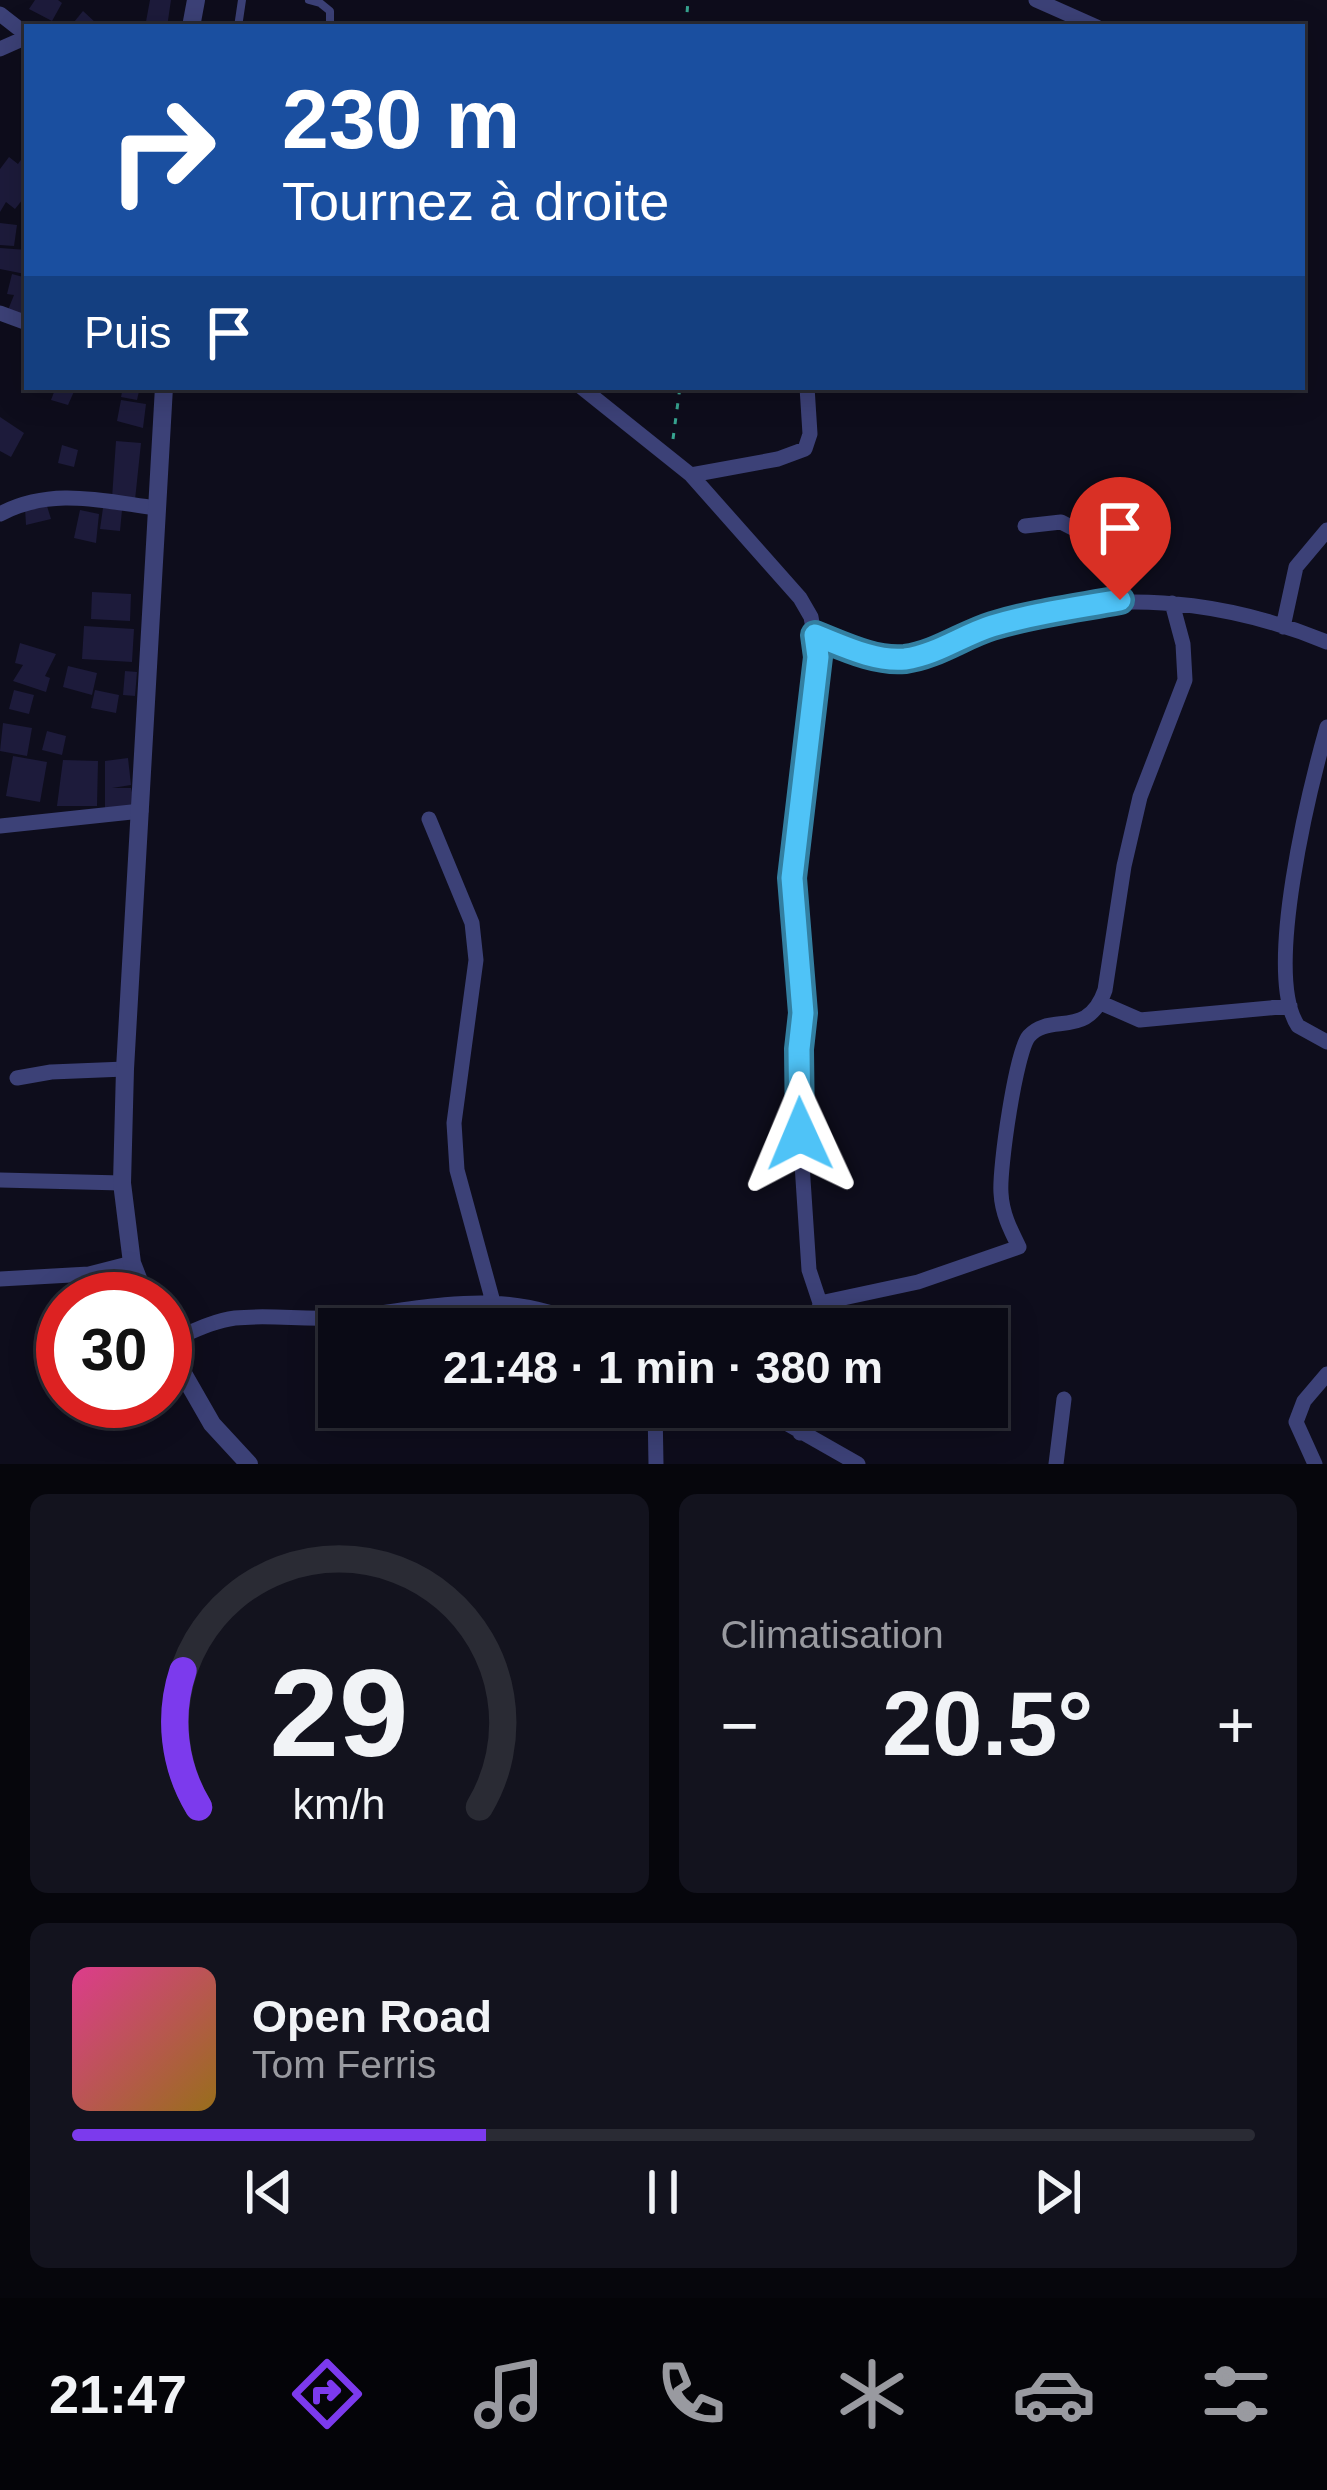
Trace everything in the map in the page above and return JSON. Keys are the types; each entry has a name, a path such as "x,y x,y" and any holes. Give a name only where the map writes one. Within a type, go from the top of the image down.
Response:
{"street":[{"path":"1036,0 1089,24"},
{"path":"0,14 24,34"},
{"path":"136,1272 122,1184 124,1069 164,390"},
{"path":"585,390 691,475 800,598 815,635 818,657 792,878 803,1013 800,1134 809,1270 819,1308"},
{"path":"691,475 806,449 810,434 807,390"},
{"path":"0,514 38,498 66,496 156,508"},
{"path":"1025,526 1061,522 1116,550 1120,600"},
{"path":"1283,627 1296,567 1327,530"},
{"path":"815,635 865,654 903,659 1004,623 1056,609 1120,600 1172,603 1283,627 1327,642"},
{"path":"820,1303 918,1282 1019,1247 1004,1216 1000,1194 1006,1135 1026,1039 1035,1030 1089,1016 1101,1003 1140,797 1185,680 1183,644 1172,603"},
{"path":"1327,727 1311,783 1289,902 1290,1006 1298,1026 1327,1042"},
{"path":"0,826 141,812"},
{"path":"429,819 472,923 476,960 454,1123 457,1171 494,1302"},
{"path":"1101,1003 1140,1020 1290,1006"},
{"path":"17,1078 124,1069"},
{"path":"0,1180 122,1184"},
{"path":"0,1279 89,1274 132,1263"},
{"path":"192,1331 237,1318 348,1317 389,1309 494,1302 540,1308"},
{"path":"1315,1464 1296,1422 1304,1401 1327,1374"},
{"path":"192,1389 212,1424 249,1464"},
{"path":"1056,1464 1064,1399"},
{"path":"655,1428 656,1464"},
{"path":"792,1428 858,1464"},
{"path":"800,1433 801,1428"}],"lane":[{"path":"309,0 330,11 330,24"}],"path":[{"path":"670,457 680,390"}],"building":[{"path":"35,0 62,3 52,21 29,9"},
{"path":"150,0 171,0 167,24 146,24"},
{"path":"83,11 97,24 72,24"},
{"path":"9,157 18,164 24,158 24,198 15,209 6,202 0,212 0,169"},
{"path":"0,223 17,225 14,246 0,245"},
{"path":"0,248 24,250 24,274 0,269"},
{"path":"12,274 24,277 24,316 8,310 14,295 7,294"},
{"path":"55,390 75,390 68,405 51,400"},
{"path":"117,390 139,390 137,400 121,397"},
{"path":"121,400 146,404 143,428 117,421"},
{"path":"0,417 24,433 11,457 0,451"},
{"path":"116,441 141,443 135,500 112,498"},
{"path":"62,445 78,450 74,467 58,463"},
{"path":"47,506 51,519 26,525 25,508"},
{"path":"103,508 122,510 120,531 100,529"},
{"path":"80,510 99,514 96,543 74,538"},
{"path":"92,592 131,594 130,621 91,619"},
{"path":"84,626 134,629 132,662 82,659"},
{"path":"20,643 56,654 45,676 50,678 46,692 13,681 23,665 15,663"},
{"path":"68,666 97,673 92,695 63,687"},
{"path":"125,671 137,672 135,696 123,695"},
{"path":"14,690 34,695 29,714 9,709"},
{"path":"95,690 119,695 116,713 91,708"},
{"path":"3,723 32,728 27,756 0,751"},
{"path":"47,731 66,736 62,755 42,750"},
{"path":"13,756 47,762 40,802 6,796"},
{"path":"128,758 131,785 112,788 131,788 136,808 105,809 105,761"},
{"path":"63,760 98,761 97,806 57,806"}],"route":[{"path":"800,1134 803,1013 792,878 818,657 815,635 865,654 903,659 986,628 1056,609 1120,600"}]}
